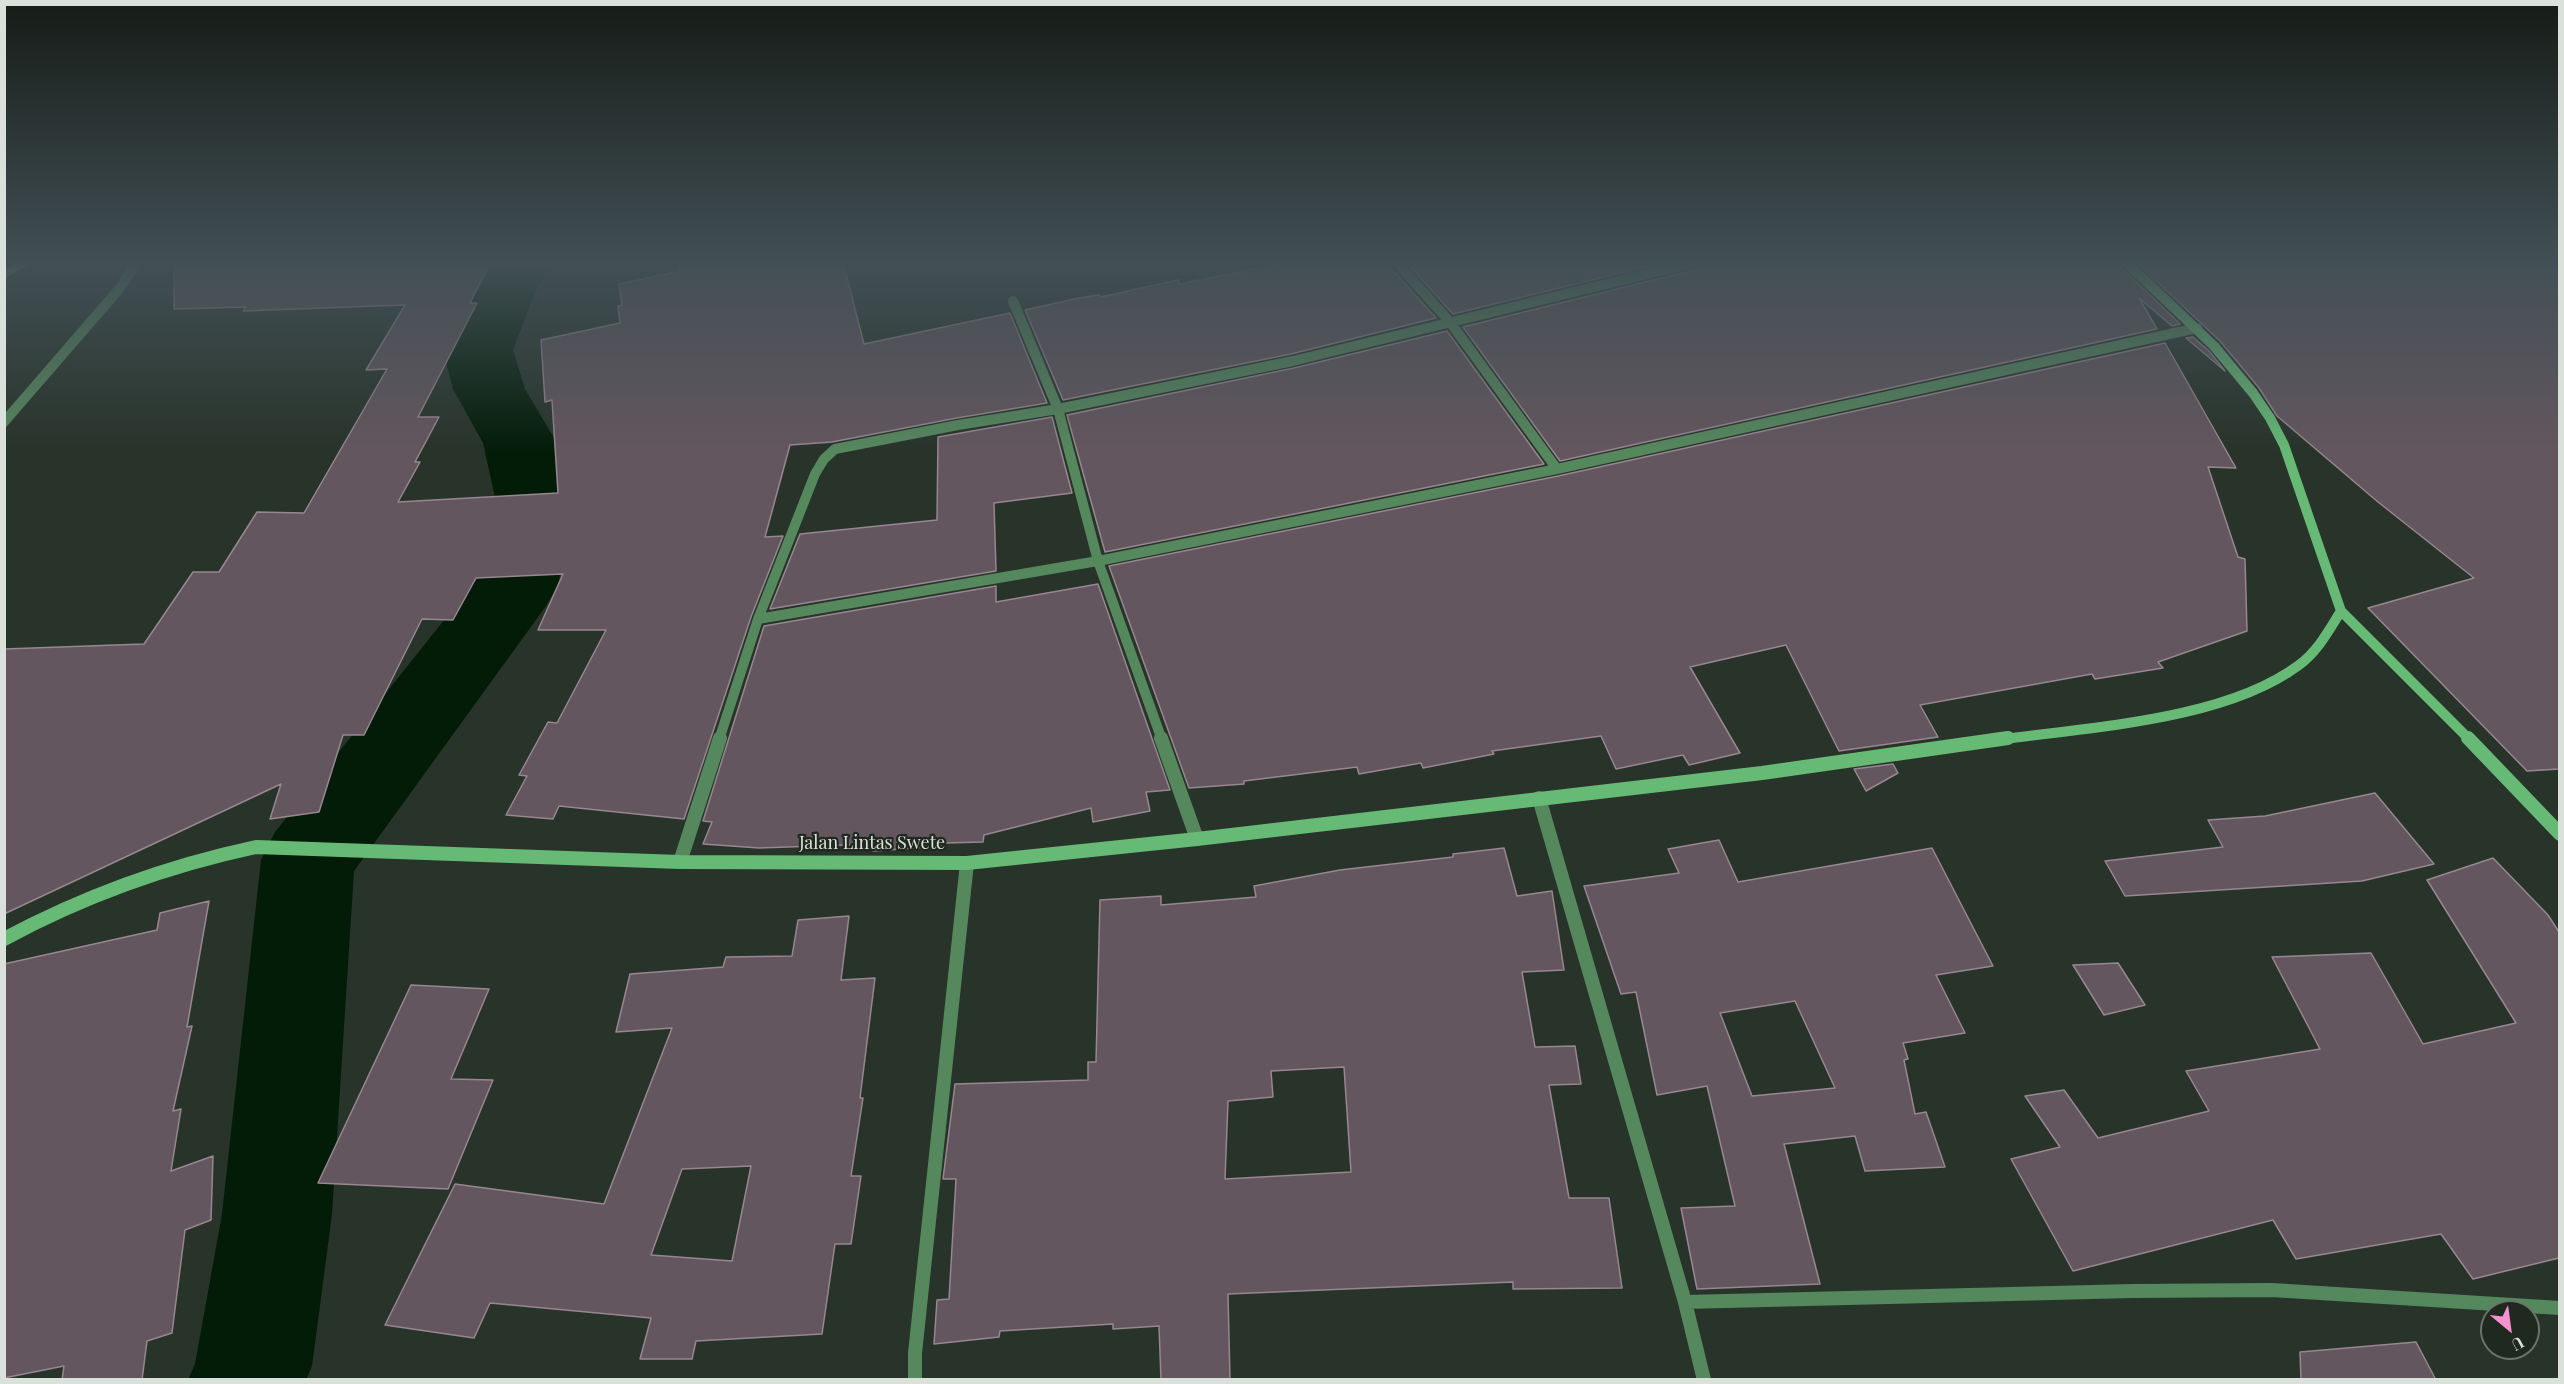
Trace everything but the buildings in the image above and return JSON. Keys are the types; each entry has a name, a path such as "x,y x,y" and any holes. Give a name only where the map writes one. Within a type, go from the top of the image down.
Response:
{"main road":[{"path":"2197,328 2239,374 2272,419 2284,445 2341,611 2484,754 2559,834"},
{"path":"967,863 1197,839 1762,773 2160,717 2210,706 2294,669 2315,650 2341,611"},
{"name":"Jalan Lintas Swete","path":"4,939 49,915 163,869 210,856 256,847 680,862 967,863"}],"street":[{"path":"4,422 87,327"},
{"path":"1024,327 1058,409 1098,561 1197,839"},
{"path":"680,862 758,619 815,474 824,459 835,449 958,425 1058,409 1293,360 1431,327"},
{"path":"1453,327 1557,469"},
{"path":"758,619 1098,561 1557,469 2197,328"},
{"path":"1539,798 1685,1302 1704,1380"},
{"name":"Jalan Lintas Swete","path":"915,1380 915,1353 967,863"},
{"path":"1685,1302 2133,1291 2272,1290 2559,1308"}],"waterway":[{"path":"247,1380 253,1366 277,1214 308,860 518,585 536,511 520,443 489,389 478,350 488,327"}]}
